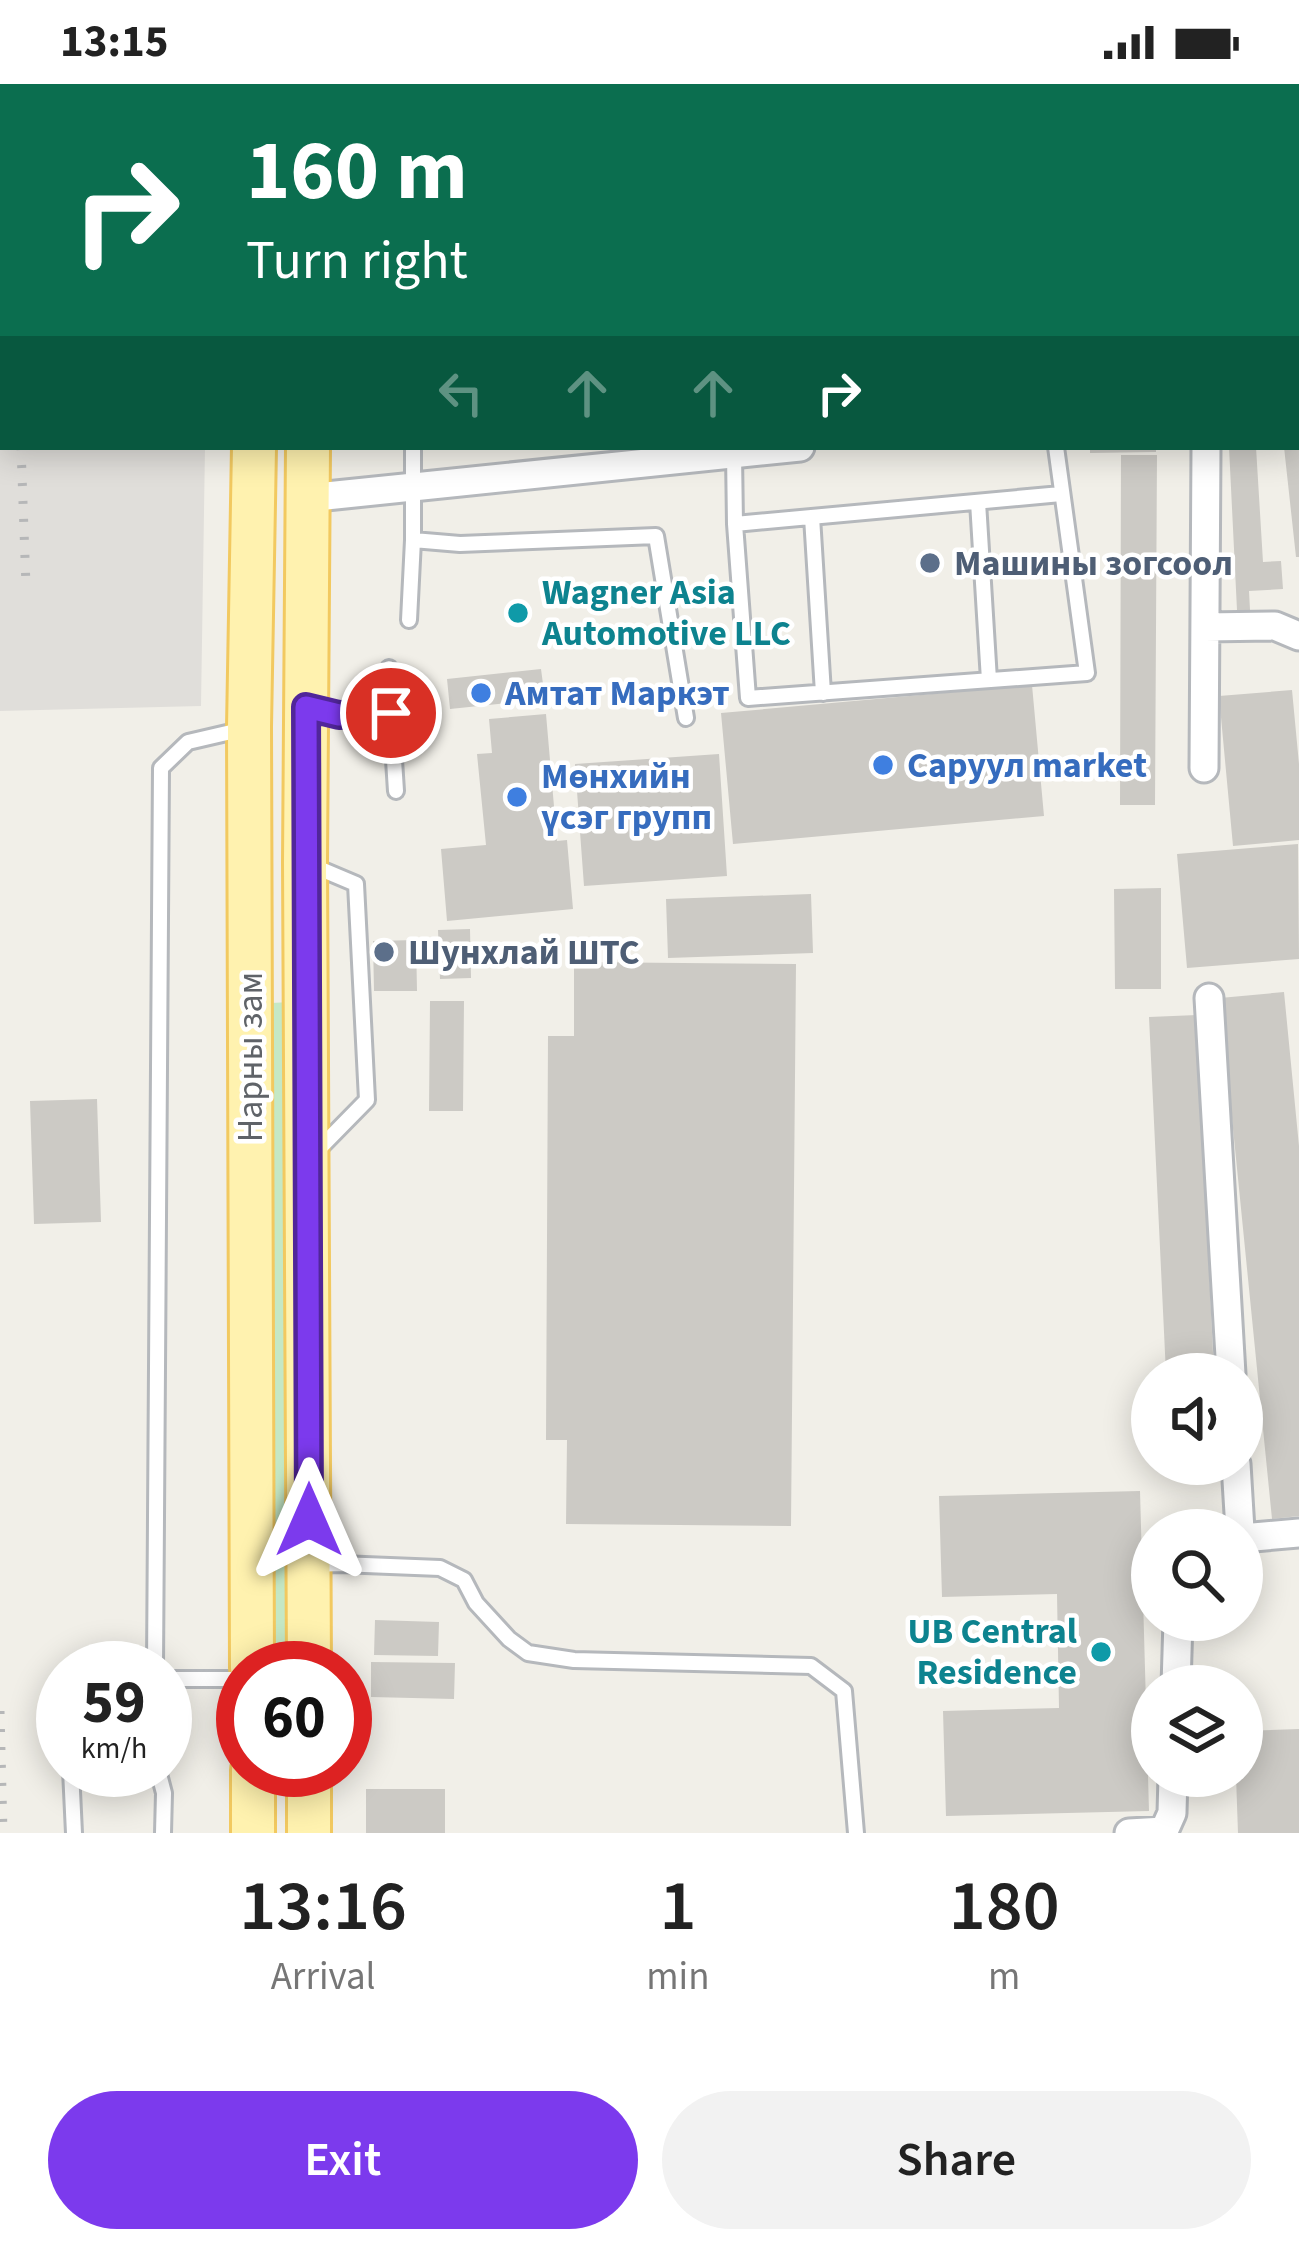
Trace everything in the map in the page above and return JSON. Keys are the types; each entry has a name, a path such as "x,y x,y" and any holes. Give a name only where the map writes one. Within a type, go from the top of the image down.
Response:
{"main road":[{"name":"Нарны зам","path":"252,1641 249,728 254,450"},
{"name":"Нарны зам","path":"308,450 309,1641"},
{"path":"250,840 270,906 272,979 281,989 292,989 306,955"},
{"path":"253,1797 253,1833"},
{"path":"309,1797 309,1833"}],"street":[{"path":"307,498 772,450"},
{"path":"1204,768 1206,450"},
{"path":"1205,627 1275,626 1299,636"},
{"path":"1209,998 1230,1353"},
{"path":"1263,1534 1299,1533"},
{"path":"1129,1833 1164,1831 1172,1797"}],"lane":[{"path":"409,620 412,450"},
{"path":"734,454 748,698 1088,673 1056,450"},
{"path":"735,524 1061,494"},
{"path":"978,502 989,680"},
{"path":"812,517 823,693"},
{"path":"413,540 460,544 656,536 686,718"},
{"path":"389,668 396,790"},
{"path":"306,707 339,715 391,713"},
{"path":"155,1641 161,768 188,742 249,728"},
{"path":"305,862 356,884 367,1100 309,1160"},
{"path":"309,1566 440,1568 464,1580 476,1604 528,1654 574,1660 811,1666 844,1691 856,1833"},
{"path":"73,1797 74,1833"},
{"path":"163,1833 164,1797"}],"shaded area":[{"path":"0,450 205,450 201,706 0,711"}],"green space":[{"path":"291,1002 291,1641 271,1641 271,1003"}],"building":[{"path":"1090,450 1156,450 1156,452"},
{"path":"1229,450 1256,450 1263,562 1281,561 1283,589 1249,591 1250,610 1237,610"},
{"path":"1284,450 1299,450 1296,557"},
{"name":"Саруул market","path":"1121,455 1157,455 1155,805 1120,805"},
{"path":"541,669 545,699 450,709 447,679"},
{"name":"Саруул market","path":"1032,685 1044,816 733,844 721,713"},
{"path":"1292,690 1299,840 1233,846 1219,696"},
{"name":"Мөнхийн үсэг групп","path":"546,714 557,841 567,840 573,909 447,921 441,849 486,845 477,754 492,753 489,719"},
{"path":"719,754 727,876 584,886 575,764"},
{"path":"1298,844 1299,959 1187,968 1177,854"},
{"path":"1161,888 1161,989 1115,989 1114,889"},
{"path":"811,894 813,953 668,958 666,899"},
{"path":"470,929 471,978 440,979 438,930"},
{"path":"416,940 417,991 374,991 373,941"},
{"path":"574,962 796,964 791,1526 566,1524 567,1440 546,1440 548,1036 574,1036"},
{"path":"1284,992 1299,1146 1299,1516 1272,1519 1263,1429 1263,1353 1255,1353 1220,998"},
{"path":"430,1001 464,1001 463,1111 429,1111"},
{"path":"1197,1015 1213,1353 1165,1353 1149,1017"},
{"path":"97,1099 101,1222 34,1224 30,1101"},
{"name":"UB Central Residence","path":"1140,1491 1141,1509 1131,1509 1131,1641 1144,1641 1145,1665 1131,1665 1131,1797 1149,1797 1149,1811 946,1816 943,1711 1059,1708 1057,1594 942,1597 939,1496"},
{"path":"375,1620 439,1622 438,1656 374,1655"},
{"path":"372,1662 455,1663 454,1699 372,1697"},
{"path":"1299,1729 1299,1833 1238,1833 1237,1797 1263,1797 1263,1730"},
{"path":"372,1789 445,1789 445,1833 366,1833 366,1797 372,1797"}],"railway":[{"path":"21,450 26,586"},
{"path":"0,1711 3,1833"}],"place":[{"name":"Машины зогсоол","path":"930,563"},
{"name":"Wagner Asia Automotive LLC","path":"518,613"},
{"name":"Амтат Маркэт","path":"481,693"},
{"name":"Саруул market","path":"883,765"},
{"name":"Мөнхийн үсэг групп","path":"517,797"},
{"name":"Шунхлай ШТС","path":"384,952"},
{"name":"UB Central Residence","path":"1101,1652"}],"route":[{"path":"309,1520 306,707 339,715 391,713"}]}
